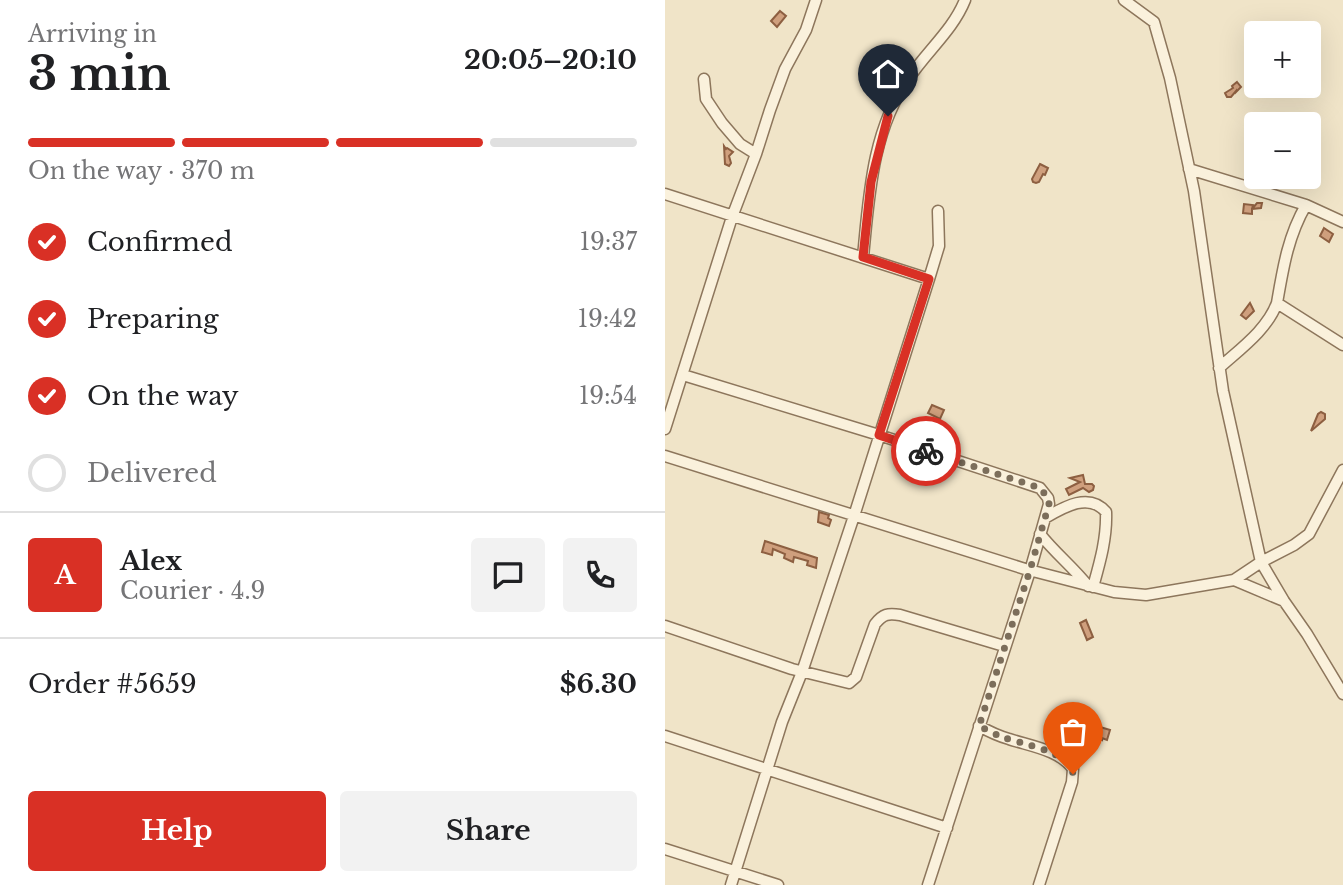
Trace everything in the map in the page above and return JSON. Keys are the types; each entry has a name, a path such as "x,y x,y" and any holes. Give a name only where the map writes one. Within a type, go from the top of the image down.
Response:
{"street":[{"path":"665,429 779,83 806,30 816,0"},
{"path":"863,257 871,182 888,116 909,77 951,26 965,0"},
{"path":"1124,0 1154,22 1170,78 1194,191 1219,368 1261,562 1343,694"},
{"path":"704,79 706,99 722,122 740,144 757,154"},
{"path":"1189,169 1305,205 1343,222"},
{"path":"665,194 929,279"},
{"path":"1219,368 1261,329 1274,311 1287,246 1305,205"},
{"path":"731,885 782,722 854,516 929,279 939,246 938,211"},
{"path":"1277,303 1343,345"},
{"path":"683,375 1040,488 1048,498 1049,504 1030,570 928,885"},
{"path":"665,456 1030,570 1114,592 1146,595 1234,580 1294,545 1309,534 1343,470"},
{"path":"1045,518 1084,500 1095,503 1106,512 1104,546 1091,587"},
{"path":"1040,534 1060,558 1091,587"},
{"path":"1234,580 1284,601"},
{"path":"665,626 802,671 849,683 856,677 875,624 880,616 885,614 900,615 1005,646"},
{"path":"979,726 1006,739 1049,752 1073,769 1072,782 1039,885"},
{"path":"665,736 947,828"},
{"path":"665,849 778,885"}],"building":[{"path":"780,11 786,16 777,27 771,21"},
{"path":"1237,82 1241,87 1231,97 1227,97 1225,93"},
{"path":"724,146 733,152 729,156 729,166 725,164"},
{"path":"1040,164 1048,168 1036,183 1032,179"},
{"path":"1257,203 1262,203 1261,208 1252,209"},
{"path":"1244,204 1253,205 1252,214 1243,213"},
{"path":"1324,228 1333,234 1329,242 1320,236"},
{"path":"1250,303 1254,311 1246,319 1241,315"},
{"path":"932,405 944,410 940,419 928,413"},
{"path":"1318,414 1325,414 1325,419 1311,431"},
{"path":"1083,475 1085,484 1092,484 1093,490 1089,492 1083,488 1069,495 1066,489 1080,482 1070,478"},
{"path":"819,512 829,515 829,526 818,522"},
{"path":"765,541 817,558 816,568 807,565 808,561 794,557 793,562 784,558 785,554 773,549 772,555 762,552"},
{"path":"1086,620 1093,637 1087,640 1080,623"},
{"path":"1100,727 1110,730 1107,740 1096,738"}],"way so far":[{"path":"926,451 1040,488 1048,498 1049,504 1030,570 979,726 1006,739 1039,748 1063,759 1073,769 1073,774"}],"route":[{"path":"888,116 871,182 863,257 929,279 879,435 926,451"}]}
